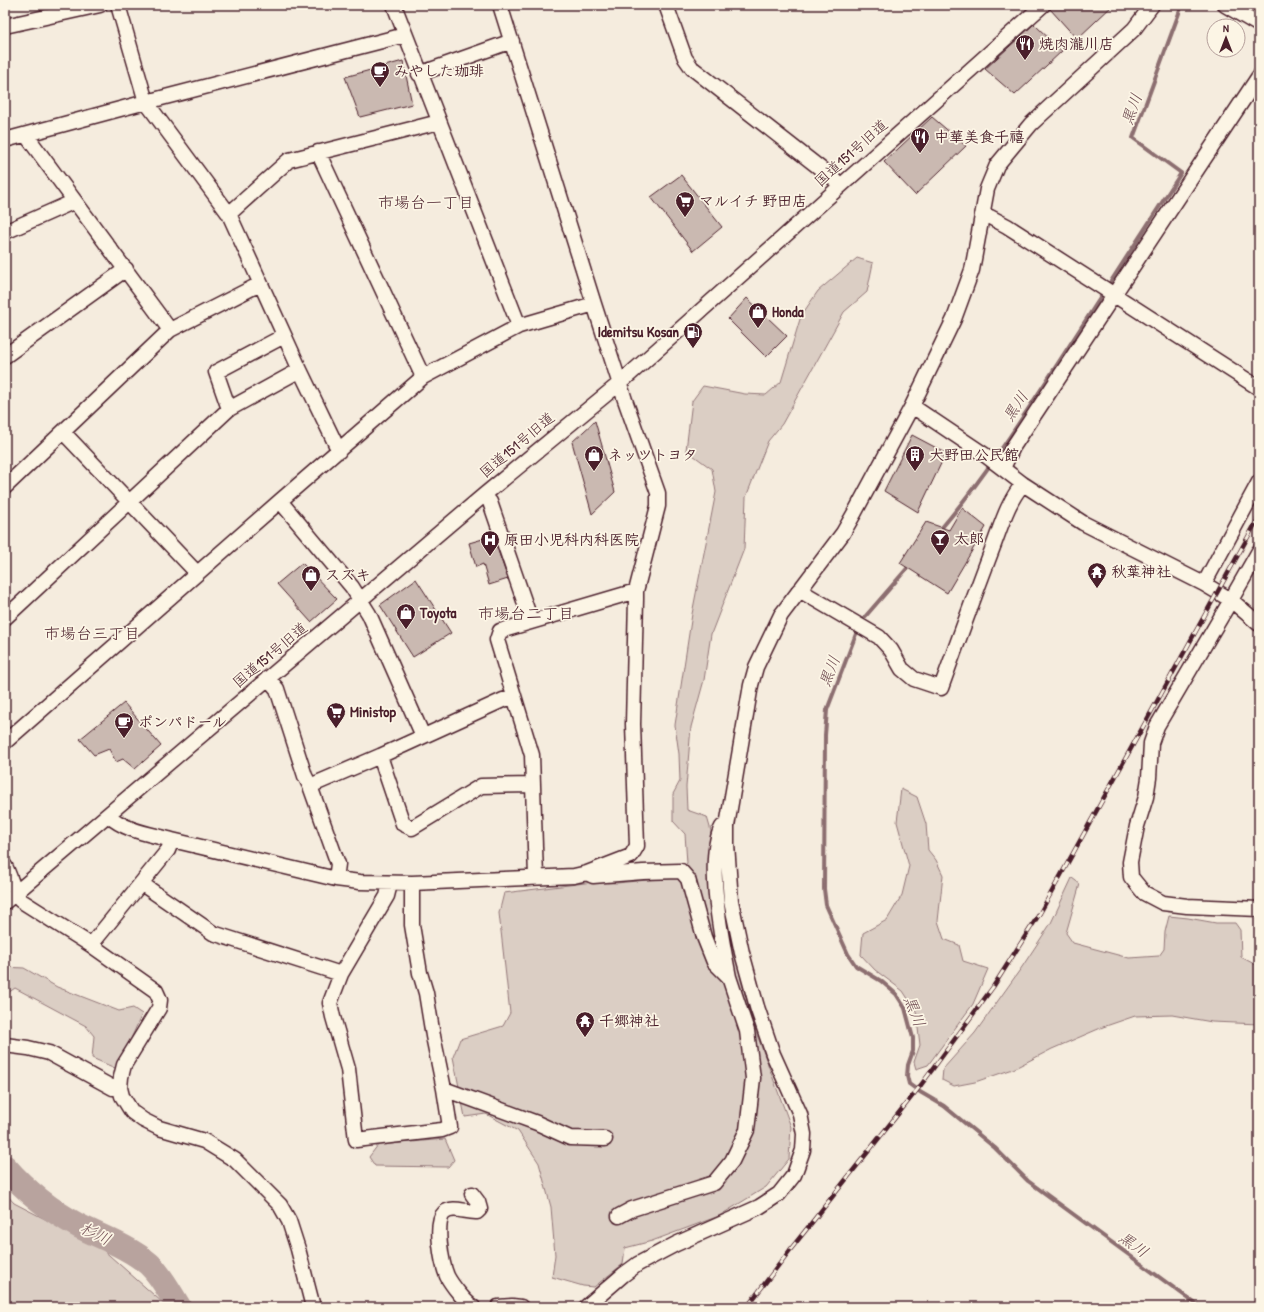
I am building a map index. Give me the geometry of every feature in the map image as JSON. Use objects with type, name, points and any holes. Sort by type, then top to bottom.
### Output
[{"type":"street","points":[[5,26],[100,5]]},
{"type":"street","points":[[118,5],[146,102],[229,214],[284,336],[339,451]]},
{"type":"street","points":[[394,5],[519,326]]},
{"type":"street","points":[[108,815],[124,827],[172,840],[336,879],[390,884],[574,876],[587,873],[631,856],[637,846],[633,724],[636,591],[658,506],[658,493],[594,304],[500,5]]},
{"type":"street","points":[[666,5],[685,58],[692,68],[834,179],[840,186]]},
{"type":"street","name":"国道151号旧道","points":[[10,897],[484,495],[620,383],[1042,5]]},
{"type":"street","points":[[586,1307],[638,1264],[676,1244],[759,1207],[779,1194],[794,1175],[803,1150],[804,1134],[800,1114],[773,1054],[758,1008],[742,953],[731,901],[727,844],[728,826],[751,685],[756,668],[781,615],[843,532],[856,512],[912,406],[954,318],[970,277],[978,244],[987,189],[997,165],[1031,124],[1134,29],[1152,5]]},
{"type":"street","points":[[1226,5],[1259,25]]},
{"type":"street","points":[[5,140],[405,35]]},
{"type":"street","points":[[420,74],[512,41]]},
{"type":"street","points":[[1002,467],[1013,447],[1259,76]]},
{"type":"street","points":[[229,214],[289,160],[439,122]]},
{"type":"street","points":[[26,134],[170,330]]},
{"type":"street","points":[[318,152],[423,377]]},
{"type":"street","points":[[5,232],[75,201]]},
{"type":"street","points":[[982,215],[990,217],[1007,226],[1259,388]]},
{"type":"street","points":[[5,356],[126,269]]},
{"type":"street","points":[[5,487],[170,330],[260,284]]},
{"type":"street","points":[[5,742],[423,377],[519,326],[594,304]]},
{"type":"street","points":[[229,409],[216,372],[284,336]]},
{"type":"street","points":[[5,618],[229,409],[300,370]]},
{"type":"street","points":[[912,406],[985,455],[1023,484],[1083,523],[1204,584],[1231,600],[1259,624]]},
{"type":"street","points":[[64,432],[197,573]]},
{"type":"street","points":[[1204,584],[1259,482]]},
{"type":"street","points":[[799,590],[878,637],[891,650],[902,669],[914,679],[941,688],[1010,503],[1017,490],[1023,484]]},
{"type":"street","points":[[484,495],[490,502],[531,622]]},
{"type":"street","points":[[280,501],[352,586],[361,600],[369,614],[422,736]]},
{"type":"street","points":[[1259,551],[1157,726],[1151,743],[1147,790],[1137,826],[1130,862],[1131,877],[1144,892],[1163,903],[1186,906],[1259,909]]},
{"type":"street","points":[[536,878],[532,754],[497,640],[500,631],[636,591]]},
{"type":"street","points":[[268,678],[277,689],[305,776],[338,864],[336,879]]},
{"type":"street","points":[[310,786],[503,700],[514,697]]},
{"type":"street","points":[[380,756],[403,824],[412,828],[481,786],[533,785]]},
{"type":"street","points":[[619,1216],[632,1209],[714,1183],[732,1161],[747,1130],[753,1078],[747,1031],[729,978],[714,881],[719,832],[722,827],[728,826]]},
{"type":"street","points":[[91,945],[142,884],[168,850],[172,840]]},
{"type":"street","points":[[5,866],[11,878],[10,897],[20,900],[91,945],[156,991],[160,1000],[159,1008],[124,1066],[120,1088],[122,1096],[132,1112],[143,1120],[159,1128],[200,1140],[221,1150],[235,1160],[280,1205],[289,1221],[298,1249],[312,1307]]},
{"type":"street","points":[[587,873],[594,876],[643,872],[682,871],[688,879],[704,937],[714,962],[729,978]]},
{"type":"street","points":[[390,884],[387,896],[341,974],[330,1003],[348,1069],[356,1140],[442,1130],[450,1127],[412,925],[412,883]]},
{"type":"street","points":[[142,884],[213,933],[341,974]]},
{"type":"street","points":[[5,1045],[49,1053],[102,1083],[113,1088],[120,1088]]},
{"type":"street","points":[[444,1089],[537,1123],[570,1138],[605,1139]]},
{"type":"street","points":[[472,1194],[478,1202],[480,1209],[477,1212],[470,1213],[451,1209],[443,1213],[440,1219],[439,1229],[443,1265],[448,1278],[465,1300],[473,1307]]},
{"type":"street","points":[[498,1307],[521,1307]]},
{"type":"shaded area","points":[[857,258],[873,263],[867,292],[844,312],[782,424],[768,441],[746,497],[744,549],[711,634],[704,680],[691,727],[686,787],[687,810],[707,817],[711,831],[710,857],[723,866],[724,889],[741,980],[756,1032],[791,1127],[789,1159],[766,1187],[719,1216],[652,1241],[625,1248],[623,1264],[594,1287],[583,1286],[552,1277],[555,1255],[551,1207],[539,1163],[518,1131],[486,1114],[465,1117],[453,1057],[460,1039],[503,1026],[510,1013],[499,913],[504,893],[593,882],[617,883],[677,877],[687,863],[685,834],[673,821],[673,794],[680,781],[679,754],[675,725],[692,614],[716,492],[712,469],[686,450],[692,401],[703,386],[745,394],[766,395],[781,382],[801,316],[818,291]]},
{"type":"shaded area","points":[[901,789],[917,797],[926,824],[928,850],[936,860],[943,875],[938,921],[944,939],[959,945],[963,961],[988,969],[973,1004],[928,1065],[916,1069],[914,1062],[920,1045],[916,1011],[903,991],[875,970],[861,955],[863,933],[887,920],[902,895],[909,866],[897,822]]},
{"type":"shaded area","points":[[1072,878],[1080,884],[1066,933],[1073,943],[1129,958],[1159,956],[1164,949],[1165,932],[1169,916],[1216,923],[1235,923],[1240,930],[1241,957],[1258,966],[1259,1024],[1212,1022],[1172,1015],[1135,1016],[1103,1027],[1052,1049],[1013,1069],[975,1082],[954,1086],[942,1080],[943,1069],[975,1033],[1051,923]]},
{"type":"shaded area","points":[[5,967],[24,968],[57,987],[119,1011],[133,1008],[142,1014],[125,1052],[115,1068],[92,1058],[94,1036],[86,1026],[15,988],[5,995]]},
{"type":"shaded area","points":[[445,1139],[454,1160],[448,1167],[375,1166],[369,1157],[378,1145]]},
{"type":"shaded area","points":[[5,1193],[14,1203],[101,1248],[163,1303],[165,1307],[5,1307]]},
{"type":"building","points":[[1051,5],[1113,5],[1077,39],[1050,9]]},
{"type":"building","points":[[1034,24],[1062,51],[1015,95],[985,69]]},
{"type":"building","points":[[403,61],[412,104],[360,117],[345,77]]},
{"type":"building","points":[[932,117],[966,146],[915,195],[884,162]]},
{"type":"building","points":[[681,175],[722,227],[693,251],[651,197]]},
{"type":"building","points":[[747,298],[787,336],[766,357],[728,319]]},
{"type":"building","points":[[595,421],[615,492],[592,514],[572,442]]},
{"type":"building","name":"大野田公民館","points":[[912,435],[946,453],[918,512],[884,491]]},
{"type":"building","points":[[962,508],[986,527],[947,593],[900,563],[926,522],[949,530]]},
{"type":"building","points":[[493,536],[508,579],[489,585],[483,564],[476,567],[469,543]]},
{"type":"building","points":[[302,563],[337,599],[311,622],[277,584]]},
{"type":"building","points":[[416,579],[451,633],[413,657],[380,605]]},
{"type":"building","points":[[124,703],[161,746],[135,769],[123,759],[116,762],[109,749],[94,755],[80,739]]},
{"type":"waterway","name":"黒川","points":[[939,531],[984,474],[1084,324],[1181,173],[1133,138],[1182,5]]},
{"type":"waterway","name":"黒川","points":[[910,565],[864,618],[856,634],[827,710],[825,735],[824,889],[826,905],[848,954],[856,966],[881,981],[896,994],[905,1008],[913,1038],[913,1051],[908,1065],[907,1076],[909,1084],[944,1106],[995,1148],[1028,1181],[1200,1307]]},
{"type":"waterway","name":"杉川","points":[[5,1167],[30,1192],[58,1214],[124,1248],[149,1264],[162,1279],[179,1307]]},
{"type":"railway","points":[[747,1307],[790,1250],[921,1085],[993,987],[1040,913],[1259,517]]},
{"type":"place","name":"焼肉瀧川店","points":[[1025,61]]},
{"type":"place","name":"みやした珈琲","points":[[380,88]]},
{"type":"place","name":"中華美食千禧","points":[[920,154]]},
{"type":"place","name":"マルイチ 野田店","points":[[685,218]]},
{"type":"place","name":"Honda","points":[[758,329]]},
{"type":"place","name":"Idemitsu Kosan","points":[[693,349]]},
{"type":"place","name":"ネッツトヨタ","points":[[594,472]]},
{"type":"place","name":"大野田公民館","points":[[915,472]]},
{"type":"place","name":"太郎","points":[[940,556]]},
{"type":"place","name":"原田小児科内科医院","points":[[490,557]]},
{"type":"place","name":"秋葉神社","points":[[1097,589]]},
{"type":"place","name":"スズキ","points":[[311,592]]},
{"type":"place","name":"Toyota","points":[[406,630]]},
{"type":"place","name":"Ministop","points":[[336,729]]},
{"type":"place","name":"ポンパドール","points":[[124,739]]},
{"type":"place","name":"千郷神社","points":[[585,1038]]},
{"type":"district","name":"市場台一丁目","points":[[426,202]]},
{"type":"district","name":"市場台二丁目","points":[[526,613]]},
{"type":"district","name":"市場台三丁目","points":[[92,633]]}]
